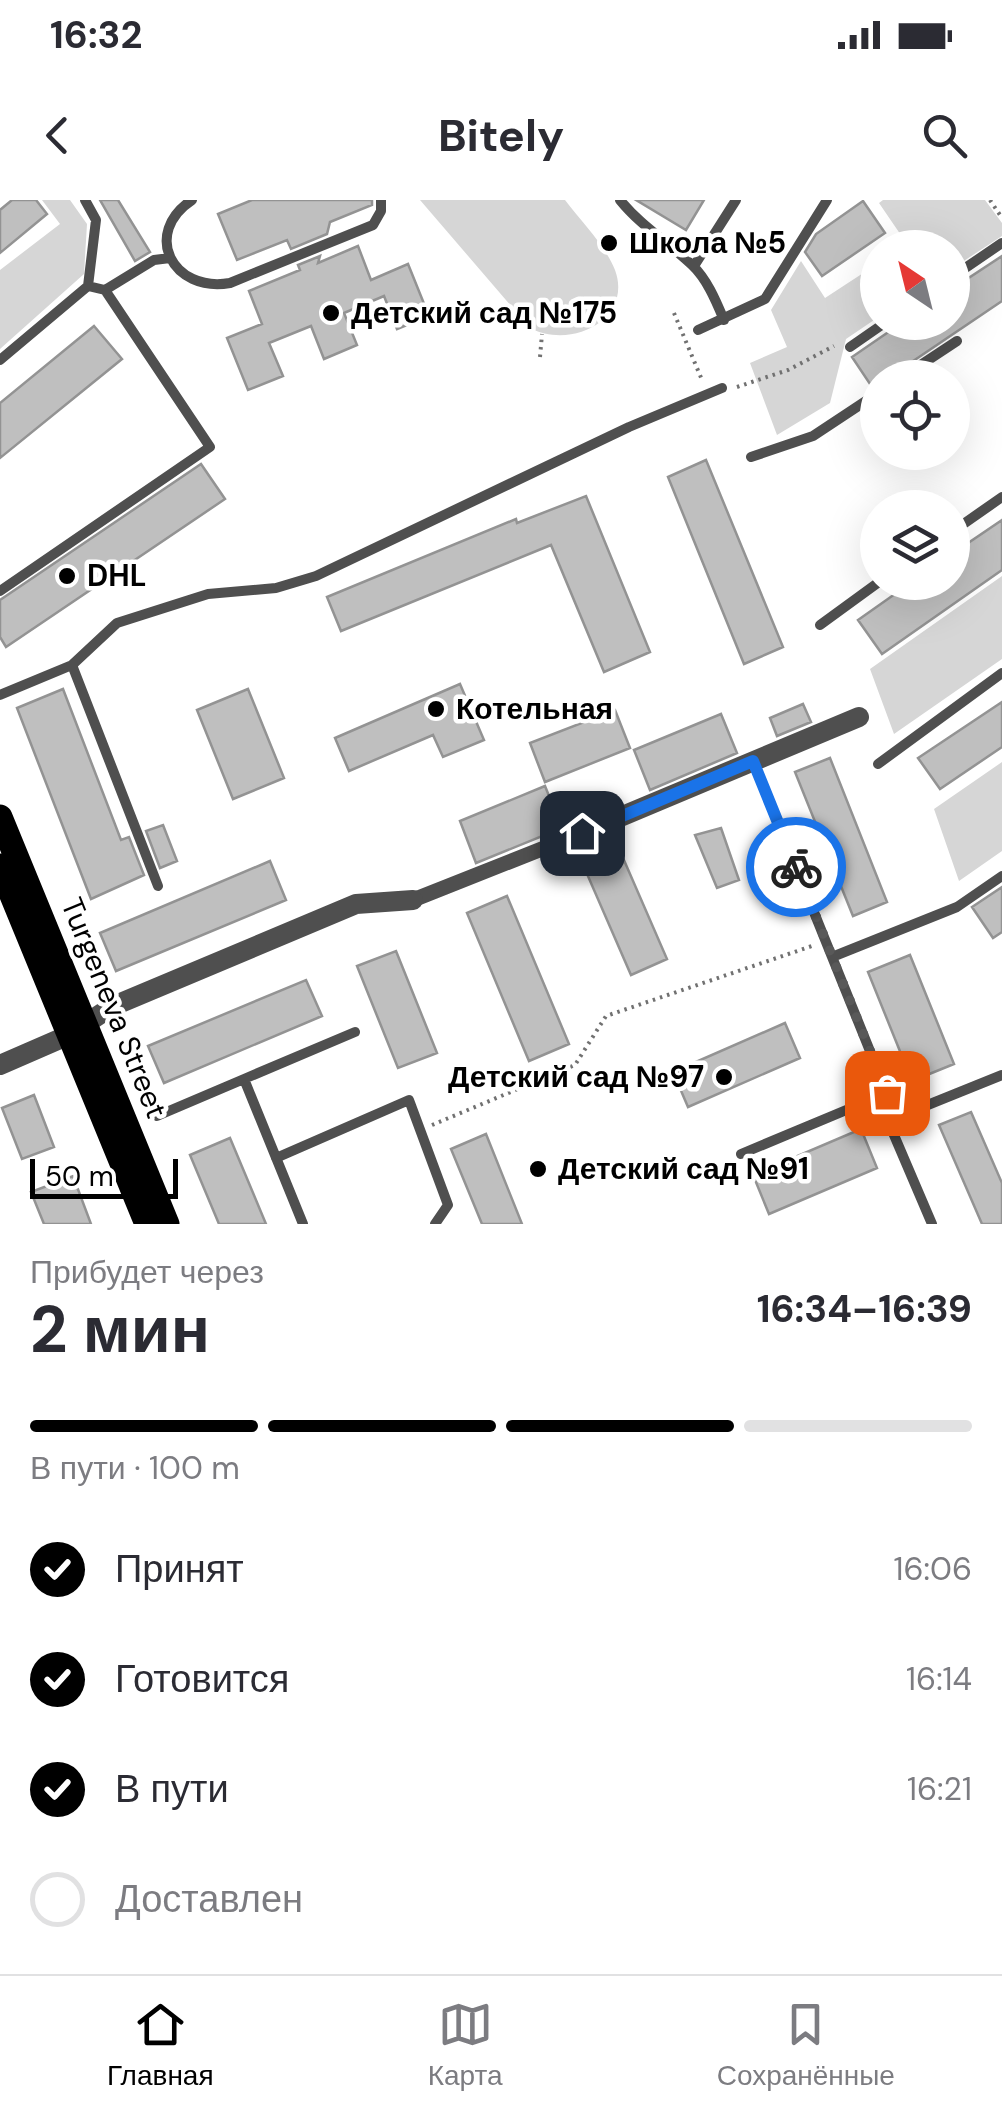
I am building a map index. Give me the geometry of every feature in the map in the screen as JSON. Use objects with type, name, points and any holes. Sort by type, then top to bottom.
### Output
[{"type":"main road","name":"Turgeneva Street","points":[[0,817],[147,1224]]},
{"type":"main road","name":"Turgeneva Street","points":[[0,866],[167,1224]]},
{"type":"street","points":[[0,1064],[78,1030],[112,1007],[356,904],[413,900],[859,717]]},
{"type":"lane","points":[[0,360],[88,286],[96,220],[84,200]]},
{"type":"lane","points":[[192,200],[180,208],[171,223],[167,240],[170,258],[180,273],[195,283],[212,286],[230,284],[373,225],[381,211],[380,200]]},
{"type":"lane","points":[[620,200],[639,223],[694,266],[724,320]]},
{"type":"lane","points":[[694,266],[736,200]]},
{"type":"lane","points":[[698,330],[765,299],[828,200]]},
{"type":"lane","points":[[970,265],[1002,244]]},
{"type":"lane","points":[[105,290],[154,260],[170,258]]},
{"type":"lane","points":[[0,591],[210,448],[105,290],[88,286]]},
{"type":"lane","points":[[850,347],[860,340]]},
{"type":"lane","points":[[928,360],[957,340]]},
{"type":"lane","points":[[0,696],[72,665],[117,624],[208,594],[276,588],[316,576],[628,428],[728,388]]},
{"type":"lane","points":[[751,458],[813,436],[860,406]]},
{"type":"lane","points":[[970,519],[1002,497]]},
{"type":"lane","points":[[820,625],[860,596]]},
{"type":"lane","points":[[72,665],[158,886]]},
{"type":"lane","points":[[878,764],[1002,673]]},
{"type":"lane","points":[[753,761],[897,1118]]},
{"type":"lane","points":[[832,957],[957,906],[1002,876]]},
{"type":"lane","points":[[157,1116],[355,1032]]},
{"type":"lane","points":[[932,1224],[888,1121],[1002,1075]]},
{"type":"lane","points":[[244,1079],[303,1224]]},
{"type":"lane","points":[[741,1154],[887,1093]]},
{"type":"lane","points":[[276,1158],[409,1100],[448,1205],[435,1224]]},
{"type":"path","points":[[990,200],[1002,218]]},
{"type":"path","points":[[540,357],[542,334]]},
{"type":"path","points":[[728,388],[788,370],[844,341],[850,347]]},
{"type":"path","points":[[420,1130],[575,1064],[606,1016],[826,942]]},
{"type":"shaded area","points":[[42,200],[70,200],[87,224],[84,274],[0,349],[0,270],[60,224]]},
{"type":"shaded area","points":[[420,200],[565,200],[611,261],[618,287],[615,303],[595,326],[580,332],[546,334],[530,328]]},
{"type":"shaded area","points":[[985,200],[1002,223],[1002,236],[970,257],[970,230],[897,230],[879,203]]},
{"type":"shaded area","points":[[801,261],[825,298],[860,275],[860,330],[846,339],[830,403],[777,435],[750,363],[787,347],[771,310]]},
{"type":"shaded area","points":[[1002,576],[1002,659],[894,734],[870,669]]},
{"type":"shaded area","points":[[1002,762],[1002,851],[959,881],[934,809]]},
{"type":"building","points":[[12,200],[36,200],[47,214],[0,253],[0,210]]},
{"type":"building","points":[[100,200],[118,200],[150,252],[135,261]]},
{"type":"building","points":[[252,200],[372,200],[372,205],[330,222],[327,234],[291,249],[287,240],[237,260],[218,214]]},
{"type":"building","points":[[636,200],[704,200],[686,230]]},
{"type":"building","points":[[863,201],[883,230],[860,230],[860,250],[822,276],[805,252],[816,234]]},
{"type":"building","points":[[358,246],[371,280],[408,264],[429,316],[397,329],[384,296],[344,313],[357,345],[324,359],[311,326],[269,343],[283,376],[248,390],[227,338],[262,324],[249,291],[300,270],[298,265],[320,256],[318,263]]},
{"type":"building","points":[[1002,256],[1002,301],[970,323],[970,277]]},
{"type":"building","points":[[94,326],[122,359],[0,458],[0,403]]},
{"type":"building","points":[[877,340],[944,340],[915,360],[860,360],[860,369],[852,357]]},
{"type":"building","points":[[706,460],[783,647],[744,664],[668,477]]},
{"type":"building","points":[[201,464],[225,499],[6,647],[0,637],[0,600]]},
{"type":"building","points":[[586,496],[650,652],[604,672],[551,545],[341,631],[327,597],[516,519],[517,523]]},
{"type":"building","points":[[1002,520],[1002,570],[970,592],[970,542]]},
{"type":"building","points":[[886,600],[959,600],[882,654],[858,620]]},
{"type":"building","name":"Котельная","points":[[460,684],[484,740],[443,757],[433,735],[349,771],[335,738]]},
{"type":"building","points":[[63,689],[121,840],[129,837],[144,875],[91,899],[17,708]]},
{"type":"building","points":[[248,689],[284,778],[233,799],[197,710]]},
{"type":"building","points":[[1002,702],[1002,747],[940,789],[918,758]]},
{"type":"building","points":[[803,704],[811,722],[777,736],[770,718]]},
{"type":"building","points":[[615,710],[630,748],[545,782],[530,743]]},
{"type":"building","points":[[721,714],[737,753],[650,790],[634,750]]},
{"type":"building","points":[[830,758],[887,902],[853,916],[795,772]]},
{"type":"building","points":[[545,786],[562,828],[476,863],[460,821]]},
{"type":"building","points":[[163,825],[177,861],[160,868],[146,831]]},
{"type":"building","points":[[721,828],[739,880],[717,888],[695,835]]},
{"type":"building","points":[[620,851],[667,959],[631,975],[584,867]]},
{"type":"building","points":[[270,861],[286,900],[116,971],[100,933]]},
{"type":"building","points":[[1002,887],[1002,932],[993,938],[972,907]]},
{"type":"building","points":[[507,896],[569,1044],[529,1061],[467,913]]},
{"type":"building","points":[[396,951],[437,1053],[398,1068],[357,966]]},
{"type":"building","points":[[910,955],[954,1064],[912,1081],[868,972]]},
{"type":"building","points":[[306,980],[322,1016],[164,1083],[148,1046]]},
{"type":"building","points":[[785,1023],[800,1058],[688,1107],[673,1072]]},
{"type":"building","points":[[34,1095],[54,1147],[22,1159],[2,1108]]},
{"type":"building","points":[[971,1112],[1002,1183],[1002,1224],[982,1224],[939,1125]]},
{"type":"building","points":[[861,1129],[877,1168],[769,1214],[753,1175]]},
{"type":"building","points":[[486,1134],[522,1224],[482,1224],[451,1149]]},
{"type":"building","points":[[230,1138],[266,1224],[219,1224],[190,1155]]},
{"type":"building","points":[[73,1176],[91,1224],[44,1224],[31,1192]]},
{"type":"way so far","points":[[796,867],[887,1093]]},
{"type":"place","name":"Школа №5","points":[[609,243]]},
{"type":"place","name":"Детский сад №175","points":[[331,313]]},
{"type":"place","name":"DHL","points":[[67,576]]},
{"type":"place","name":"Котельная","points":[[436,709]]},
{"type":"place","name":"Детский сад №97","points":[[724,1077]]},
{"type":"place","name":"Детский сад №91","points":[[538,1169]]},
{"type":"route","points":[[582,833],[753,761],[796,867]]}]
